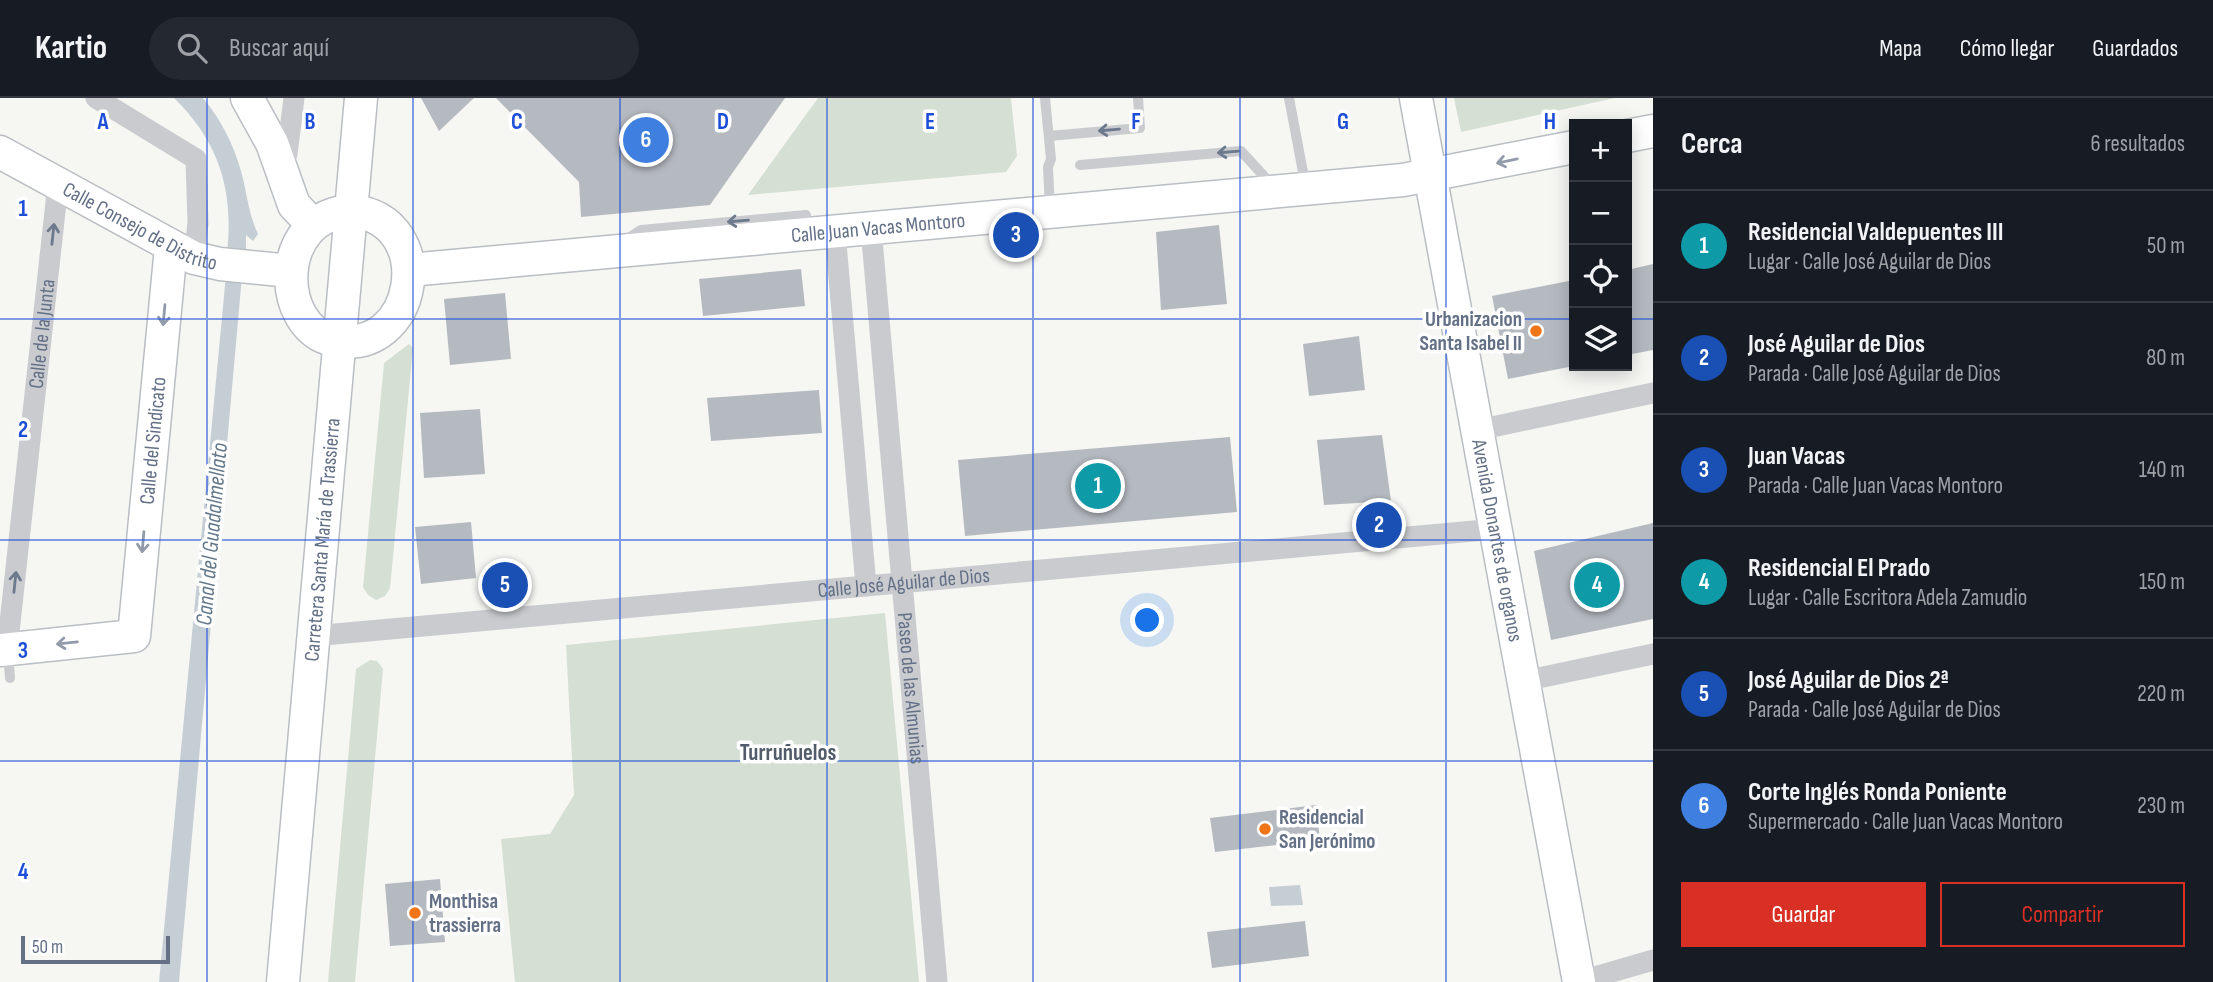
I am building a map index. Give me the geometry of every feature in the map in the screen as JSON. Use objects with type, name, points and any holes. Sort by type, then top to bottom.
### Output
[{"type":"street","points":[[96,98],[196,159],[198,223],[195,257]]},
{"type":"street","points":[[247,98],[277,158],[294,205],[312,224]]},
{"type":"street","points":[[277,158],[287,154],[294,98]]},
{"type":"street","name":"Carretera Santa María de Trassierra","points":[[283,982],[361,98]]},
{"type":"street","name":"Avenida Donantes de organos","points":[[1416,98],[1579,982]]},
{"type":"street","points":[[1632,135],[1653,131]]},
{"type":"street","name":"Calle Juan Vacas Montoro","points":[[409,270],[1430,177],[1569,148]]},
{"type":"street","name":"Calle Consejo de Distrito","points":[[0,152],[195,257],[291,271]]},
{"type":"street","name":"Calle de la Junta","points":[[6,660],[58,184]]},
{"type":"street","points":[[352,211],[376,218],[391,230],[405,251],[409,270],[405,298],[390,323],[365,338],[340,340],[318,333],[305,320],[293,294],[291,271],[296,248],[312,224],[335,212],[352,211]]},
{"type":"street","name":"Paseo de las Almunias","points":[[871,228],[937,982]]},
{"type":"street","points":[[835,232],[866,586]]},
{"type":"street","name":"Calle del Sindicato","points":[[6,660],[134,636],[195,257]]},
{"type":"street","points":[[1478,430],[1653,393]]},
{"type":"street","name":"Calle José Aguilar de Dios","points":[[313,636],[1496,529]]},
{"type":"street","points":[[1524,681],[1653,654]]},
{"type":"street","points":[[1579,982],[1653,960]]},
{"type":"lane","points":[[1045,98],[1049,136],[1050,212]]},
{"type":"lane","points":[[1049,136],[1140,128],[1138,98]]},
{"type":"lane","points":[[1289,98],[1303,172],[1320,188]]},
{"type":"lane","points":[[1080,166],[1241,151],[1278,192]]},
{"type":"lane","points":[[608,250],[641,230],[806,215]]},
{"type":"shaded area","points":[[818,98],[1011,98],[1017,156],[1006,172],[748,195]]},
{"type":"shaded area","points":[[1454,98],[1615,98],[1461,132]]},
{"type":"shaded area","points":[[409,344],[413,348],[390,588],[385,596],[376,600],[368,595],[363,587],[384,363]]},
{"type":"shaded area","points":[[885,613],[919,982],[515,982],[501,839],[550,834],[574,795],[566,645]]},
{"type":"shaded area","points":[[370,660],[377,661],[383,669],[355,982],[328,982],[356,669]]},
{"type":"water","points":[[174,98],[203,98],[221,123],[230,142],[238,161],[258,234],[253,241],[246,235],[246,256],[227,253],[228,208],[220,168],[202,132]]},
{"type":"water","name":"Canal del Guadalmellato","points":[[226,275],[242,276],[179,982],[159,982]]},
{"type":"water","points":[[1300,885],[1303,905],[1271,906],[1269,887]]},
{"type":"building","points":[[421,98],[474,98],[439,131]]},
{"type":"building","points":[[496,98],[785,98],[710,205],[581,217],[579,182]]},
{"type":"building","points":[[1219,225],[1227,304],[1161,310],[1156,232]]},
{"type":"building","points":[[1653,264],[1653,350],[1632,354],[1632,308],[1632,269]]},
{"type":"building","points":[[801,269],[805,306],[703,316],[699,279]]},
{"type":"building","name":"Urbanizacion Santa Isabel II","points":[[1569,281],[1569,367],[1508,379],[1492,296]]},
{"type":"building","points":[[505,293],[511,359],[450,365],[444,299]]},
{"type":"building","points":[[1359,336],[1365,390],[1309,396],[1303,344]]},
{"type":"building","points":[[819,390],[822,433],[711,441],[707,398]]},
{"type":"building","points":[[480,409],[485,474],[424,478],[420,413]]},
{"type":"building","points":[[1382,435],[1391,501],[1324,505],[1317,440]]},
{"type":"building","points":[[1230,437],[1237,512],[965,536],[958,460]]},
{"type":"building","points":[[471,522],[476,578],[421,584],[415,527]]},
{"type":"building","points":[[1653,523],[1653,619],[1551,640],[1534,551]]},
{"type":"building","name":"Residencial San Jerónimo","points":[[1316,805],[1320,840],[1215,852],[1210,818]]},
{"type":"building","name":"Monthisa trassierra","points":[[440,879],[445,942],[390,946],[385,884]]},
{"type":"building","points":[[1305,921],[1309,956],[1212,968],[1207,932]]},
{"type":"place","name":"Corte Inglés Ronda Poniente","points":[[646,140]]},
{"type":"place","name":"Juan Vacas","points":[[1016,235]]},
{"type":"place","name":"Urbanizacion Santa Isabel II","points":[[1536,331]]},
{"type":"place","name":"Residencial Valdepuentes III","points":[[1098,486]]},
{"type":"place","name":"José Aguilar de Dios","points":[[1379,525]]},
{"type":"place","name":"José Aguilar de Dios 2ª","points":[[505,585]]},
{"type":"place","name":"Residencial El Prado","points":[[1597,585]]},
{"type":"place","name":"Residencial San Jerónimo","points":[[1265,829]]},
{"type":"place","name":"Monthisa trassierra","points":[[415,913]]},
{"type":"district","name":"Turruñuelos","points":[[788,752]]}]
